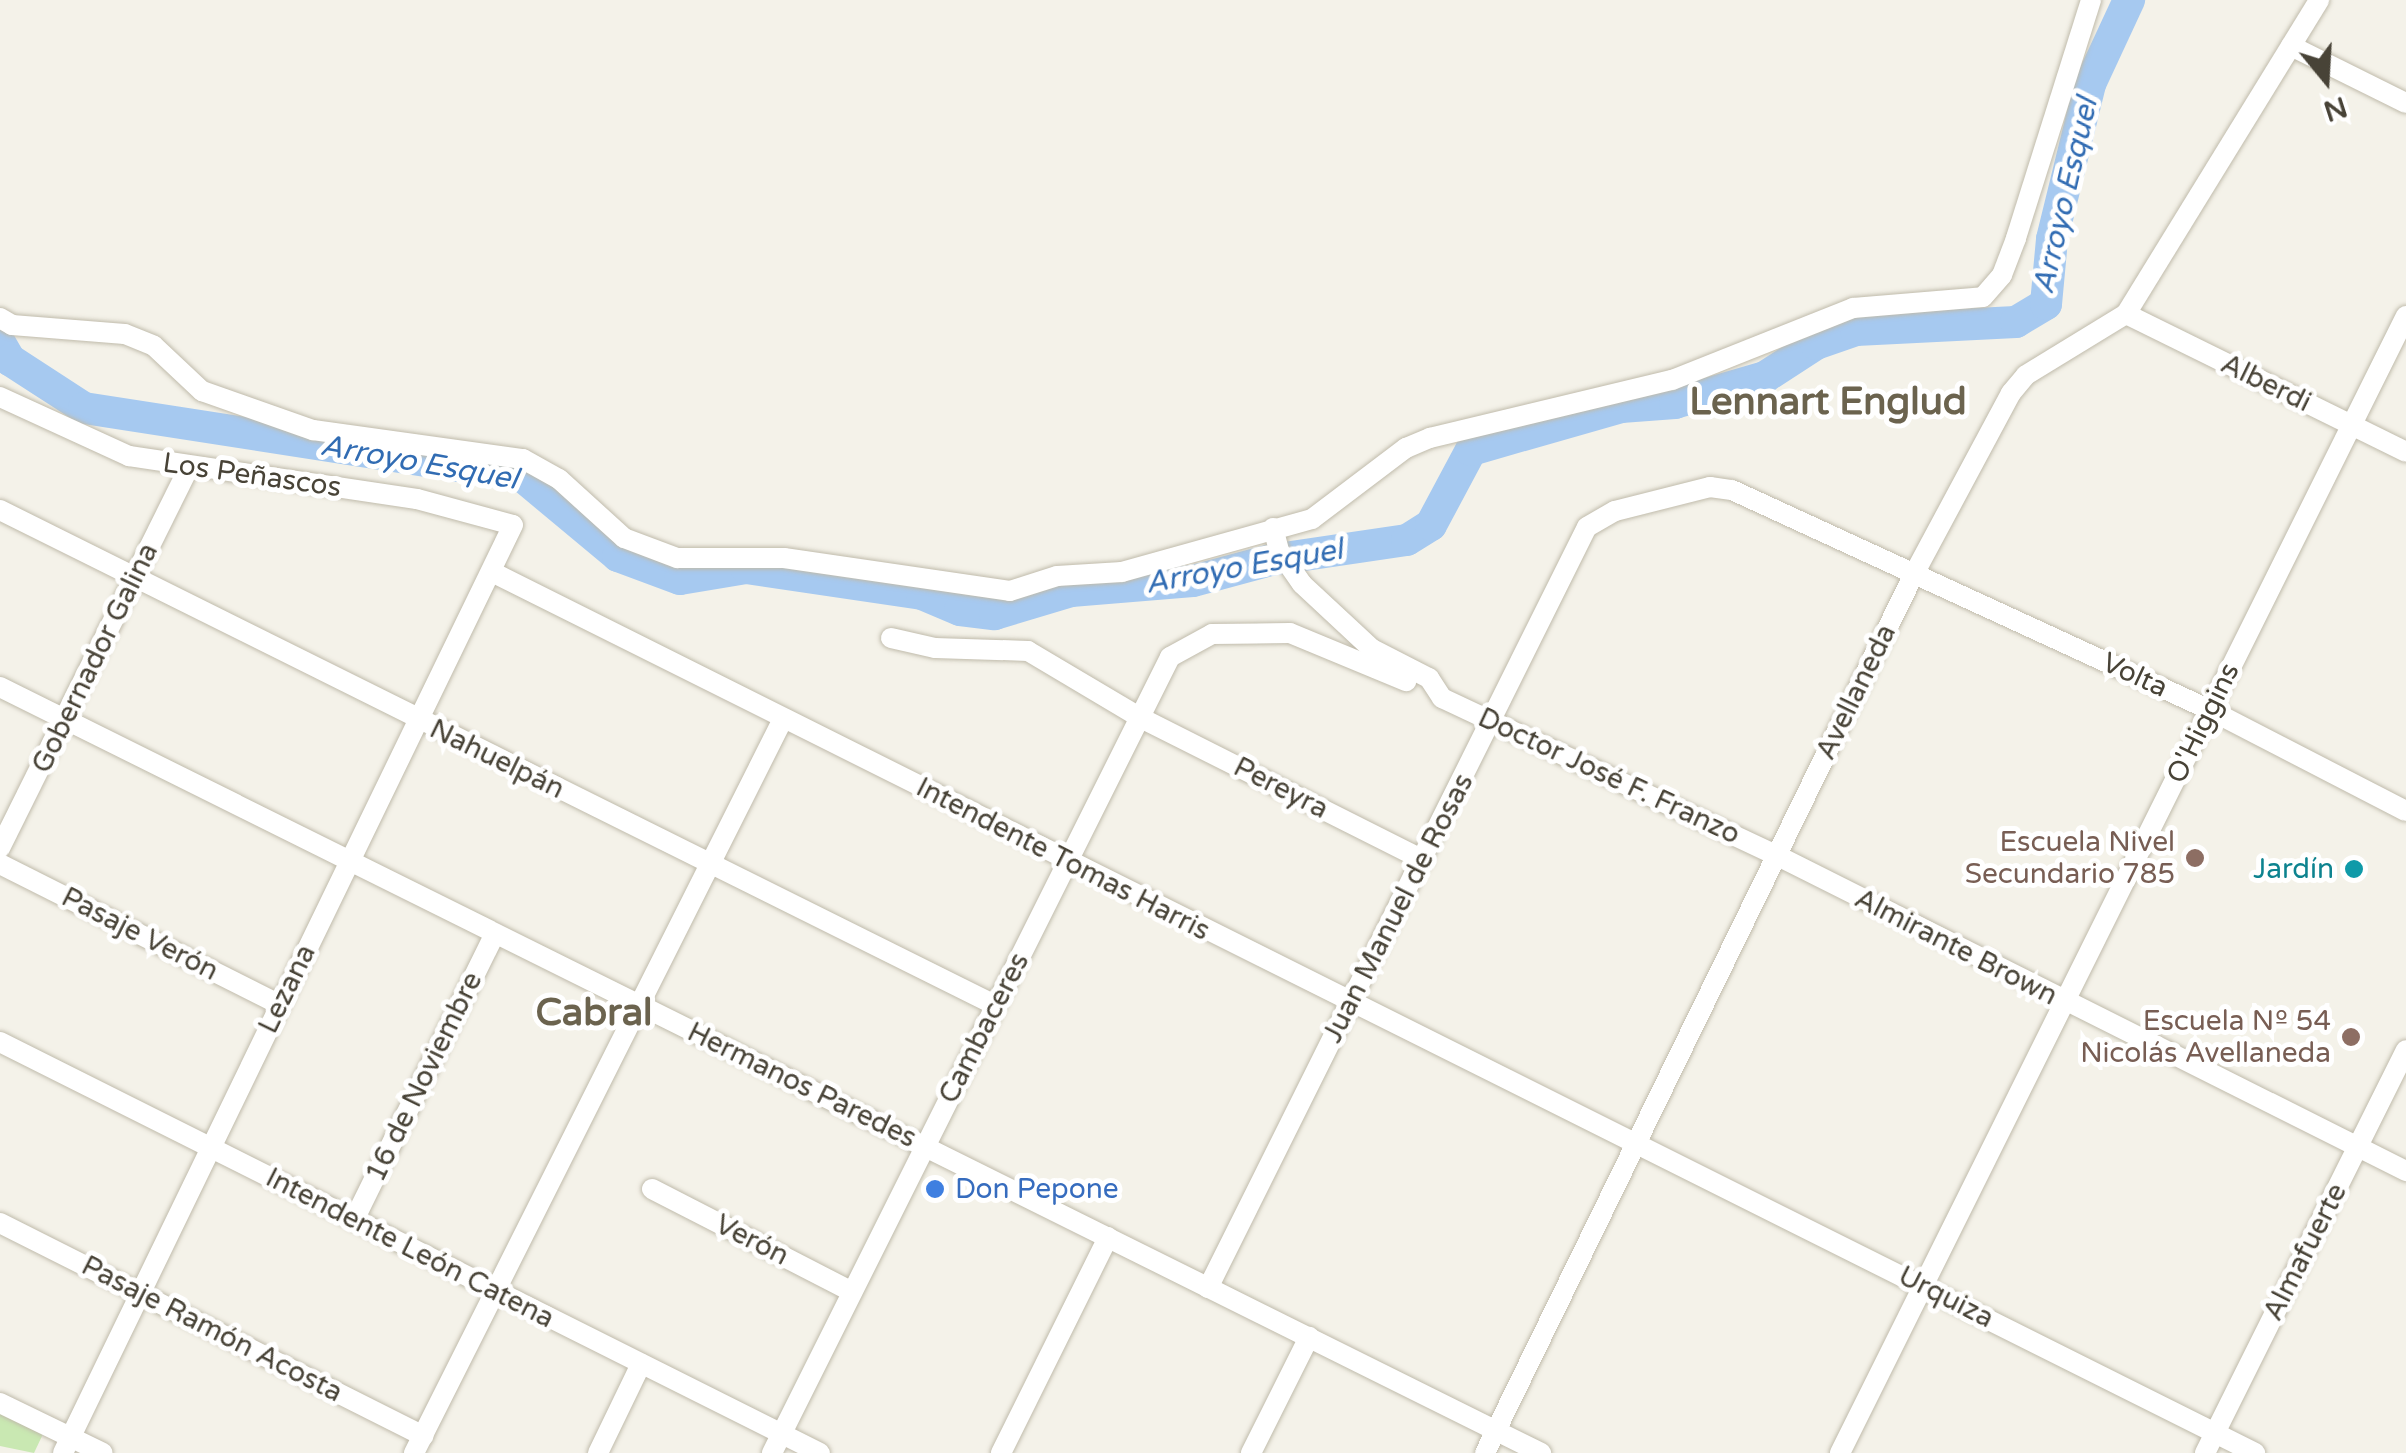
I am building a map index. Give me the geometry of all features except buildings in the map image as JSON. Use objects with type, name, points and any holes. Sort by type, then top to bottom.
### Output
[{"type":"street","points":[[0,318],[12,325],[125,334],[154,346],[202,390],[236,408],[345,437],[488,449],[524,459],[558,479],[624,538],[677,558],[784,558],[1010,591],[1057,576],[1122,572],[1324,513],[1406,448],[1430,438],[1672,380],[1853,308],[1982,297],[2002,275],[2016,238],[2092,0]]},
{"type":"street","name":"Avellaneda","points":[[1485,1453],[1914,574],[2010,393],[2026,375],[2126,314],[2319,0]]},
{"type":"street","points":[[2291,46],[2406,102]]},
{"type":"street","name":"Alberdi","points":[[2126,314],[2406,452]]},
{"type":"street","name":"O'Higgins","points":[[1840,1453],[2406,316]]},
{"type":"street","name":"Los Peñascos","points":[[0,396],[90,443],[189,468],[416,499],[513,525]]},
{"type":"street","name":"Gobernador Galina","points":[[0,848],[189,468]]},
{"type":"street","name":"Volta","points":[[1588,527],[1615,511],[1710,487],[1732,490],[2210,710],[2406,811]]},
{"type":"street","name":"Nahuelpán","points":[[0,510],[996,1005]]},
{"type":"street","name":"Lezana","points":[[67,1445],[513,525]]},
{"type":"street","name":"Juan Manuel de Rosas","points":[[1208,1288],[1588,527]]},
{"type":"street","name":"Doctor José F. Franzo","points":[[1273,528],[1279,551],[1296,577],[1372,649],[1428,678],[1442,698]]},
{"type":"street","name":"Intendente Tomas Harris","points":[[492,572],[1066,862],[1635,1142]]},
{"type":"street","name":"Doctor José F. Franzo","points":[[1247,629],[1290,633],[1336,648],[1776,855]]},
{"type":"street","name":"Cambaceres","points":[[777,1443],[1170,657],[1190,642],[1247,629]]},
{"type":"street","points":[[891,638],[935,648],[1028,652],[1139,717]]},
{"type":"street","name":"Hermanos Paredes","points":[[0,687],[1542,1453]]},
{"type":"street","name":"Pereyra","points":[[1139,717],[1423,860]]},
{"type":"street","points":[[418,1444],[783,719]]},
{"type":"street","name":"Almirante Brown","points":[[1776,855],[2064,1003],[2406,1170]]},
{"type":"street","name":"Pasaje Verón","points":[[0,864],[280,1004]]},
{"type":"street","name":"16 de Noviembre","points":[[354,1220],[495,934]]},
{"type":"street","name":"Intendente León Catena","points":[[0,1042],[641,1364],[777,1443],[820,1453]]},
{"type":"street","name":"Almafuerte","points":[[2204,1453],[2406,1050]]},
{"type":"street","name":"Urquiza","points":[[1635,1142],[2256,1453]]},
{"type":"street","name":"Verón","points":[[652,1190],[852,1292]]},
{"type":"street","name":"Pasaje Ramón Acosta","points":[[0,1223],[141,1292],[418,1444]]},
{"type":"street","points":[[1002,1453],[1108,1237]]},
{"type":"street","points":[[1251,1453],[1309,1338]]},
{"type":"street","points":[[598,1453],[641,1364]]},
{"type":"street","points":[[0,1402],[67,1445],[103,1453]]},
{"type":"green space","points":[[0,1413],[43,1434],[34,1453],[0,1446]]},
{"type":"waterway","name":"Arroyo Esquel","points":[[0,343],[10,360],[84,408],[522,476],[618,556],[680,579],[746,568],[922,594],[960,610],[995,614],[1071,591],[1193,581],[1271,560],[1407,540],[1431,525],[1471,450],[1621,407],[1675,403],[1765,377],[1816,344],[1856,330],[2016,322],[2046,304],[2052,239],[2090,84],[2129,0]]},
{"type":"place","name":"Escuela Nivel Secundario 785","points":[[2195,858]]},
{"type":"place","name":"Jardín","points":[[2354,869]]},
{"type":"place","name":"Escuela Nº 54 Nicolás Avellaneda","points":[[2351,1037]]},
{"type":"place","name":"Don Pepone","points":[[935,1189]]},
{"type":"district","name":"Lennart Englud","points":[[1828,403]]},
{"type":"district","name":"Cabral","points":[[594,1014]]}]
